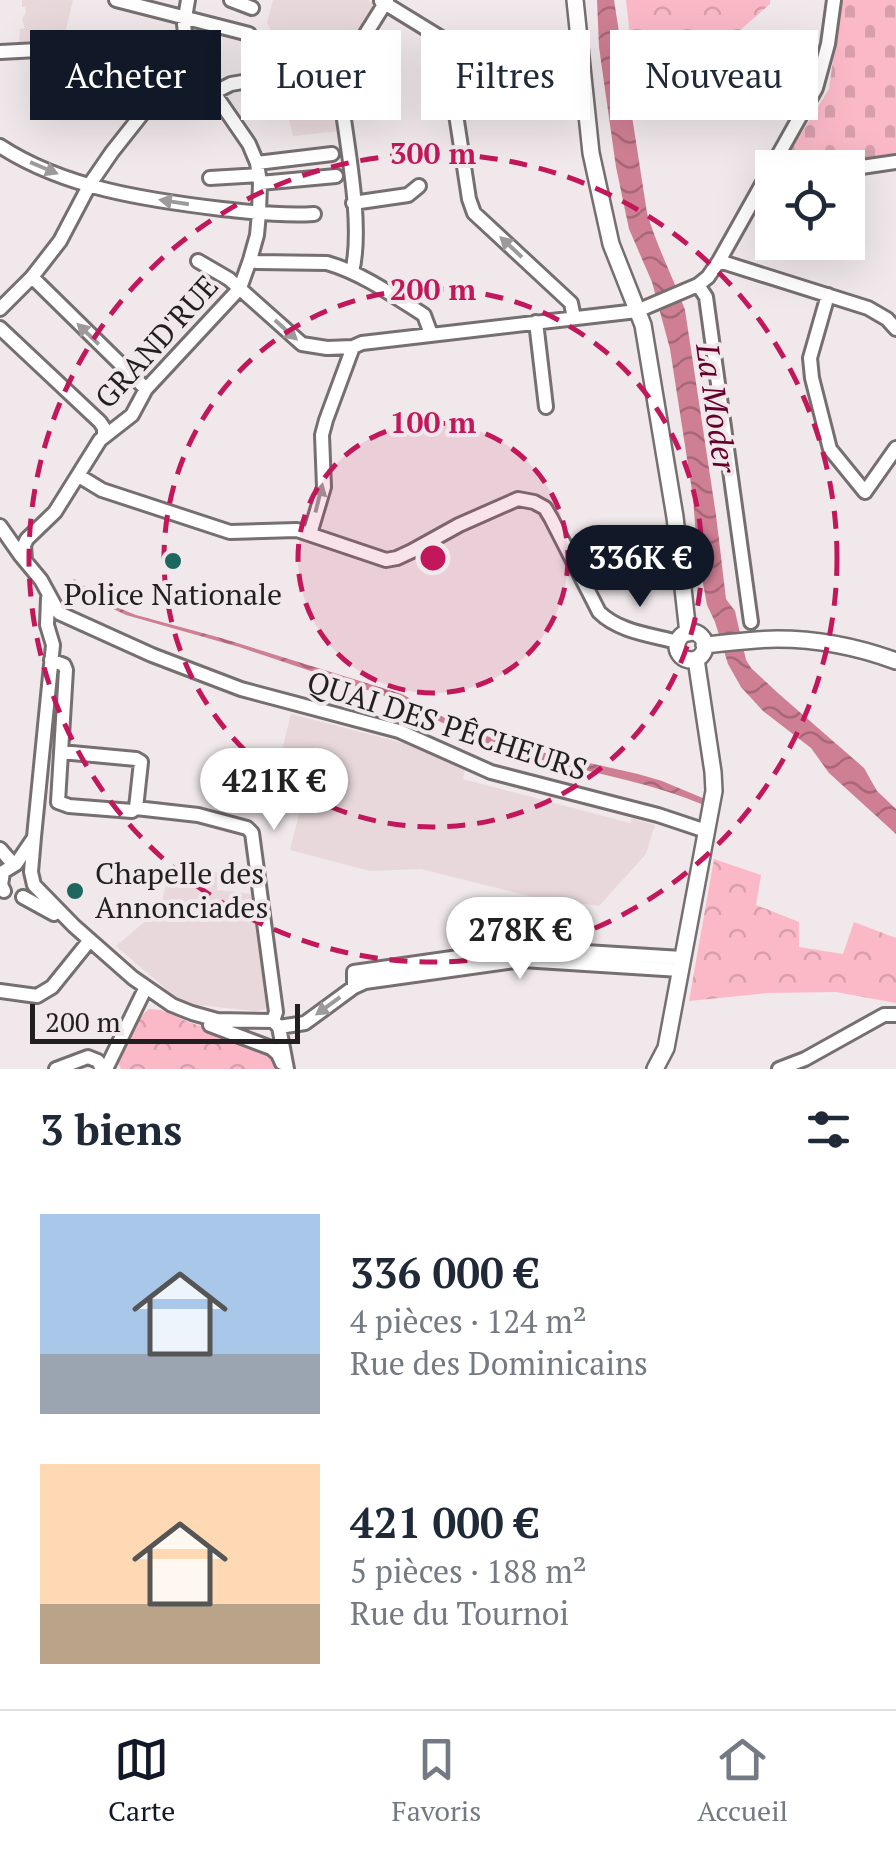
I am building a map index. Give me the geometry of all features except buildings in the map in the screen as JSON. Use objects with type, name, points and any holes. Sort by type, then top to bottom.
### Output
[{"type":"main road","points":[[575,0],[578,30]]},
{"type":"main road","points":[[587,120],[611,244],[643,325],[658,405],[675,517],[683,638],[678,651],[683,658],[744,641],[806,640],[896,661]]},
{"type":"main road","points":[[664,1068],[714,791],[706,649],[699,635],[683,638]]},
{"type":"street","points":[[116,0],[241,32]]},
{"type":"street","points":[[186,30],[188,0]]},
{"type":"street","points":[[232,0],[252,8]]},
{"type":"street","points":[[785,150],[816,88],[834,0]]},
{"type":"street","points":[[352,272],[353,202],[338,83],[385,1],[431,30]]},
{"type":"street","points":[[0,52],[30,50]]},
{"type":"street","points":[[221,106],[248,144],[259,174]]},
{"type":"street","points":[[0,309],[60,241],[87,190],[137,120]]},
{"type":"street","points":[[457,120],[468,199],[474,214],[570,303],[574,318]]},
{"type":"street","points":[[0,146],[87,190],[258,213],[314,214]]},
{"type":"street","points":[[259,174],[332,154]]},
{"type":"street","points":[[865,167],[896,162]]},
{"type":"street","points":[[210,178],[259,174],[336,176]]},
{"type":"street","name":"GRAND'RUE","points":[[25,560],[24,545],[56,512],[104,436],[132,415],[146,390],[240,288],[257,235],[259,174]]},
{"type":"street","points":[[353,202],[408,195],[419,186]]},
{"type":"street","points":[[198,261],[229,279],[302,344],[353,347],[430,334],[637,311],[708,277],[755,202]]},
{"type":"street","points":[[250,260],[327,264],[352,272],[424,315],[430,334]]},
{"type":"street","points":[[719,261],[868,308],[896,329]]},
{"type":"street","points":[[32,277],[146,390]]},
{"type":"street","points":[[693,287],[706,297],[751,622]]},
{"type":"street","points":[[828,295],[810,358],[830,449],[866,492],[896,448]]},
{"type":"street","points":[[536,322],[546,407]]},
{"type":"street","points":[[0,328],[100,422],[104,436]]},
{"type":"street","points":[[310,534],[324,487],[322,434],[353,347]]},
{"type":"street","points":[[79,476],[102,490],[230,532],[298,530],[380,558],[397,558],[518,498],[534,502],[545,508],[607,620],[683,638]]},
{"type":"street","points":[[2,528],[32,534]]},
{"type":"street","points":[[2,528],[41,580],[59,629],[51,665],[32,878],[30,892],[23,897]]},
{"type":"street","name":"QUAI DES PÊCHEURS","points":[[59,629],[118,640],[241,689],[399,731],[491,772],[658,815],[708,823]]},
{"type":"street","points":[[51,665],[64,666],[66,673],[58,802],[198,815],[247,828],[252,833],[276,1012],[275,1042],[261,1043],[169,1010],[152,1000],[145,989]]},
{"type":"street","points":[[60,752],[141,762],[136,808]]},
{"type":"street","points":[[5,875],[34,837]]},
{"type":"street","points":[[0,849],[9,896],[23,897],[74,926]]},
{"type":"street","points":[[5,875],[27,868],[74,926],[145,989],[178,1008],[202,1017],[274,1026]]},
{"type":"street","points":[[0,990],[37,996],[52,987],[90,940]]},
{"type":"street","points":[[286,1069],[276,1052],[254,1037],[254,1028],[305,1022],[354,987],[354,972],[521,948],[681,964]]},
{"type":"street","points":[[56,1069],[98,1061],[104,1069],[145,989]]},
{"type":"street","points":[[779,1069],[884,1016],[896,1015]]},
{"type":"street","points":[[274,1026],[286,1069]]},
{"type":"street","points":[[80,1065],[122,1036]]},
{"type":"shaded area","points":[[22,0],[73,0],[66,30],[30,30],[30,44],[19,45],[20,29],[25,28],[22,19],[26,12]]},
{"type":"shaded area","points":[[273,0],[373,3],[374,12],[363,30],[271,30],[267,23]]},
{"type":"shaded area","points":[[289,120],[340,120],[341,131],[293,136]]},
{"type":"shaded area","points":[[291,714],[411,745],[465,768],[463,779],[630,823],[632,818],[655,825],[646,854],[599,906],[529,896],[421,869],[370,871],[290,850],[311,767],[280,758]]},
{"type":"shaded area","points":[[168,872],[217,872],[217,890],[252,894],[267,1009],[198,1005],[182,1000],[116,946],[161,908]]},
{"type":"green space","points":[[626,0],[770,0],[740,30],[629,30]]},
{"type":"green space","points":[[841,0],[896,0],[896,155],[865,160],[865,150],[791,150],[810,120],[818,120],[818,107],[829,89]]},
{"type":"green space","points":[[714,859],[761,875],[756,905],[799,922],[799,947],[843,954],[854,922],[896,938],[896,1003],[836,992],[768,993],[689,1001]]},
{"type":"green space","points":[[149,1009],[249,1041],[275,1058],[279,1069],[121,1069],[118,1061],[122,1048]]},
{"type":"water","points":[[597,0],[614,0],[619,30],[610,30],[610,120],[633,120],[647,213],[685,310],[726,599],[735,611],[746,660],[864,768],[877,791],[896,809],[896,834],[829,773],[811,748],[763,711],[741,687],[728,664],[707,605],[670,349],[652,282],[629,229],[616,167],[599,47]]},
{"type":"water","points":[[74,579],[111,605],[136,615],[402,694],[456,724],[510,745],[662,781],[705,799],[704,805],[504,749],[385,696],[239,647],[126,615],[70,584]]},
{"type":"place","name":"Police Nationale","points":[[173,561]]},
{"type":"place","name":"Chapelle des Annonciades","points":[[75,891]]},
{"type":"water label","name":"La Moder","points":[[716,408]]}]
